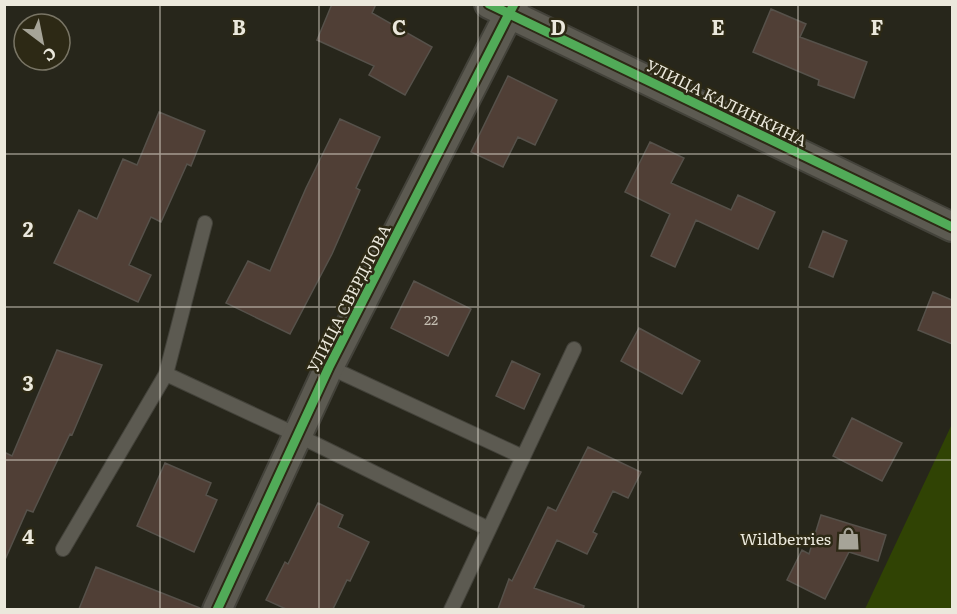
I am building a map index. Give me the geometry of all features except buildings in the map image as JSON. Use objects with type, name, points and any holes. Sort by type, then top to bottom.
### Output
[{"type":"street","name":"УЛИЦА КАЛИНКИНА","points":[[504,8],[952,227]]},
{"type":"street","name":"УЛИЦА СВЕРДЛОВА","points":[[218,609],[329,367],[504,8]]},
{"type":"lane","points":[[63,549],[166,374],[205,223]]},
{"type":"lane","points":[[451,609],[574,349]]},
{"type":"lane","points":[[329,367],[523,457]]},
{"type":"lane","points":[[166,374],[489,529]]},
{"type":"green space","points":[[952,424],[952,609],[865,609]]},
{"type":"cycle path","points":[[489,4],[952,227]]},
{"type":"cycle path","points":[[217,610],[329,367],[514,4]]},
{"type":"place","name":"Wildberries","points":[[849,538]]}]
